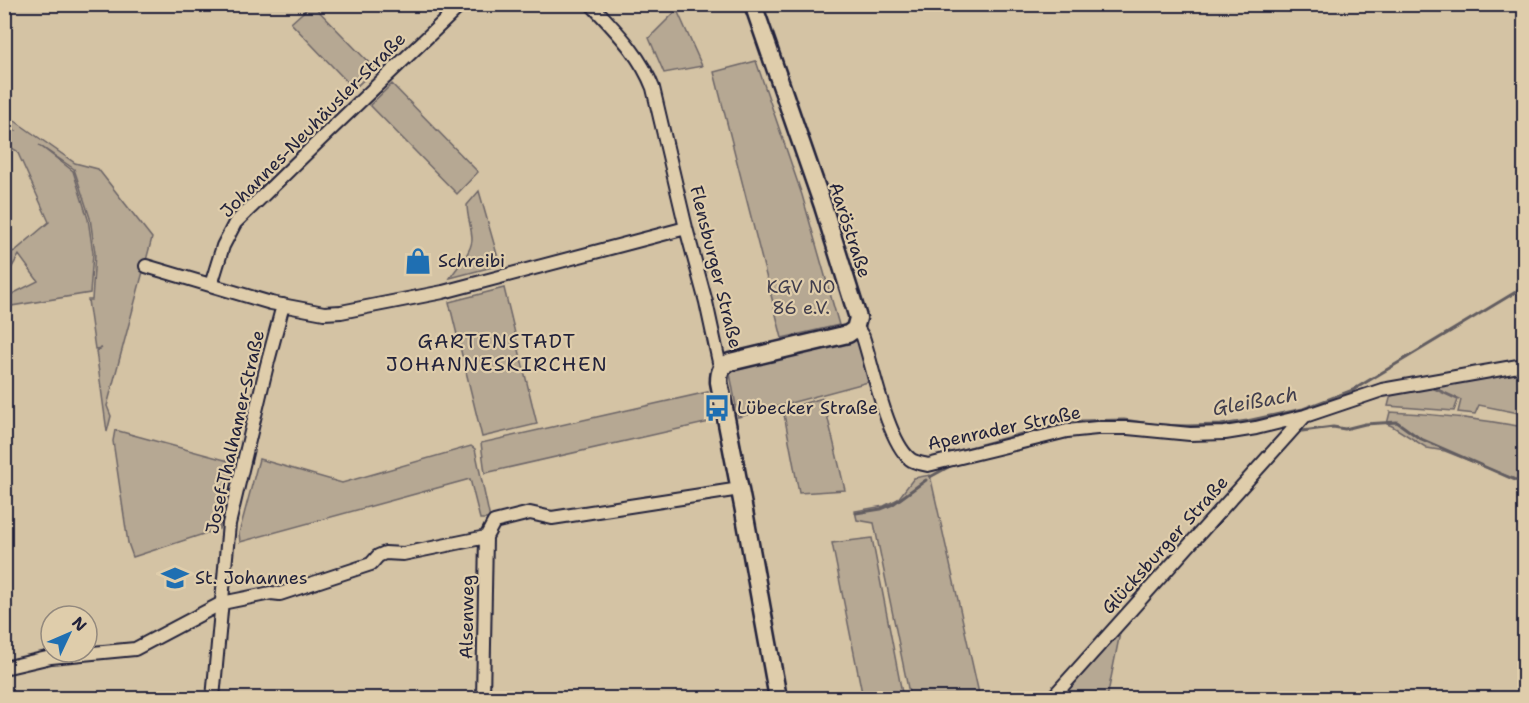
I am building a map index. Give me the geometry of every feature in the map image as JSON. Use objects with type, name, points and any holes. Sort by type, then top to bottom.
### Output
[{"type":"street","name":"Johannes-Neuhäusler-Straße","points":[[212,285],[223,246],[235,223],[462,4]]},
{"type":"street","name":"Flensburger Straße","points":[[591,4],[626,41],[648,75],[653,88],[719,362],[723,366],[719,372],[719,382],[778,699]]},
{"type":"street","name":"Aaröstraße","points":[[753,4],[823,206],[857,314],[856,326],[863,337],[892,430],[902,450],[914,462]]},
{"type":"street","points":[[146,267],[283,305],[324,313],[341,312],[443,292],[686,228]]},
{"type":"street","name":"Josef-Thalhamer-Straße","points":[[213,699],[229,524],[283,305]]},
{"type":"street","points":[[723,366],[730,362],[848,334],[856,326]]},
{"type":"street","name":"Apenrader Straße","points":[[914,462],[928,465],[1067,431],[1097,428],[1128,428],[1190,434],[1226,433],[1305,416],[1382,390],[1524,365]]},
{"type":"street","name":"Glücksburger Straße","points":[[1052,699],[1305,416]]},
{"type":"street","points":[[4,668],[51,657],[135,650],[222,603],[270,593],[280,594],[371,564],[378,556],[385,553],[403,554],[486,537],[494,522],[530,513],[552,518],[740,489]]},
{"type":"street","name":"Alsenweg","points":[[483,699],[486,537]]},
{"type":"green space","points":[[311,5],[375,69],[354,89],[291,23]]},
{"type":"green space","points":[[677,10],[702,66],[664,73],[649,38]]},
{"type":"green space","name":"KGV NO 86 e.V.","points":[[756,61],[802,195],[839,325],[782,338],[714,72]]},
{"type":"green space","points":[[392,84],[478,172],[457,194],[370,105]]},
{"type":"green space","points":[[5,114],[75,163],[98,169],[152,238],[107,406],[111,416],[107,432],[96,351],[102,348],[95,349],[88,300],[92,300],[95,253],[90,218],[74,169],[39,145],[73,171],[88,219],[93,253],[90,293],[5,307],[6,297],[38,281],[19,255],[5,279],[4,254],[15,251],[49,222],[17,151],[5,144],[5,129],[17,131],[5,128]]},
{"type":"green space","points":[[479,191],[500,265],[450,278],[471,245],[472,236],[467,205]]},
{"type":"green space","points":[[504,288],[537,424],[482,437],[449,302]]},
{"type":"green space","points":[[853,337],[860,341],[872,381],[738,417],[729,368]]},
{"type":"green space","points":[[1524,370],[1524,414],[1479,405],[1475,414],[1458,412],[1461,400],[1433,387]]},
{"type":"green space","points":[[1430,387],[1458,400],[1454,411],[1388,406],[1392,391]]},
{"type":"green space","points":[[708,392],[714,421],[485,473],[481,443]]},
{"type":"green space","points":[[823,398],[845,490],[799,493],[783,409]]},
{"type":"green space","points":[[1390,412],[1457,417],[1524,427],[1524,480],[1520,481],[1445,451],[1427,448],[1387,424]]},
{"type":"green space","points":[[115,430],[236,463],[219,529],[133,557],[128,543],[113,441]]},
{"type":"green space","points":[[471,446],[475,449],[490,519],[480,519],[470,479],[240,542],[239,533],[259,459],[342,483]]},
{"type":"green space","points":[[930,475],[980,698],[910,698],[874,523],[857,520],[855,511],[884,506],[898,499],[914,478]]},
{"type":"green space","points":[[872,538],[903,698],[863,698],[832,543]]},
{"type":"green space","points":[[1121,628],[1107,698],[1058,698]]},
{"type":"waterway","name":"Gleißach","points":[[962,450],[1040,429],[1082,421],[1124,420],[1157,425],[1221,425],[1303,409],[1353,390],[1524,287]]},
{"type":"waterway","points":[[1302,431],[1333,427],[1345,429],[1365,424],[1397,422],[1419,438],[1524,484]]},
{"type":"waterway","name":"Gleißach","points":[[930,477],[952,465]]},
{"type":"waterway","name":"Gleißach","points":[[856,513],[881,509],[893,504],[926,480]]},
{"type":"place","name":"Schreibi","points":[[418,261]]},
{"type":"place","name":"Lübecker Straße","points":[[717,408]]},
{"type":"place","name":"St. Johannes","points":[[175,578]]},
{"type":"district","name":"GARTENSTADT JOHANNESKIRCHEN","points":[[497,352]]}]
